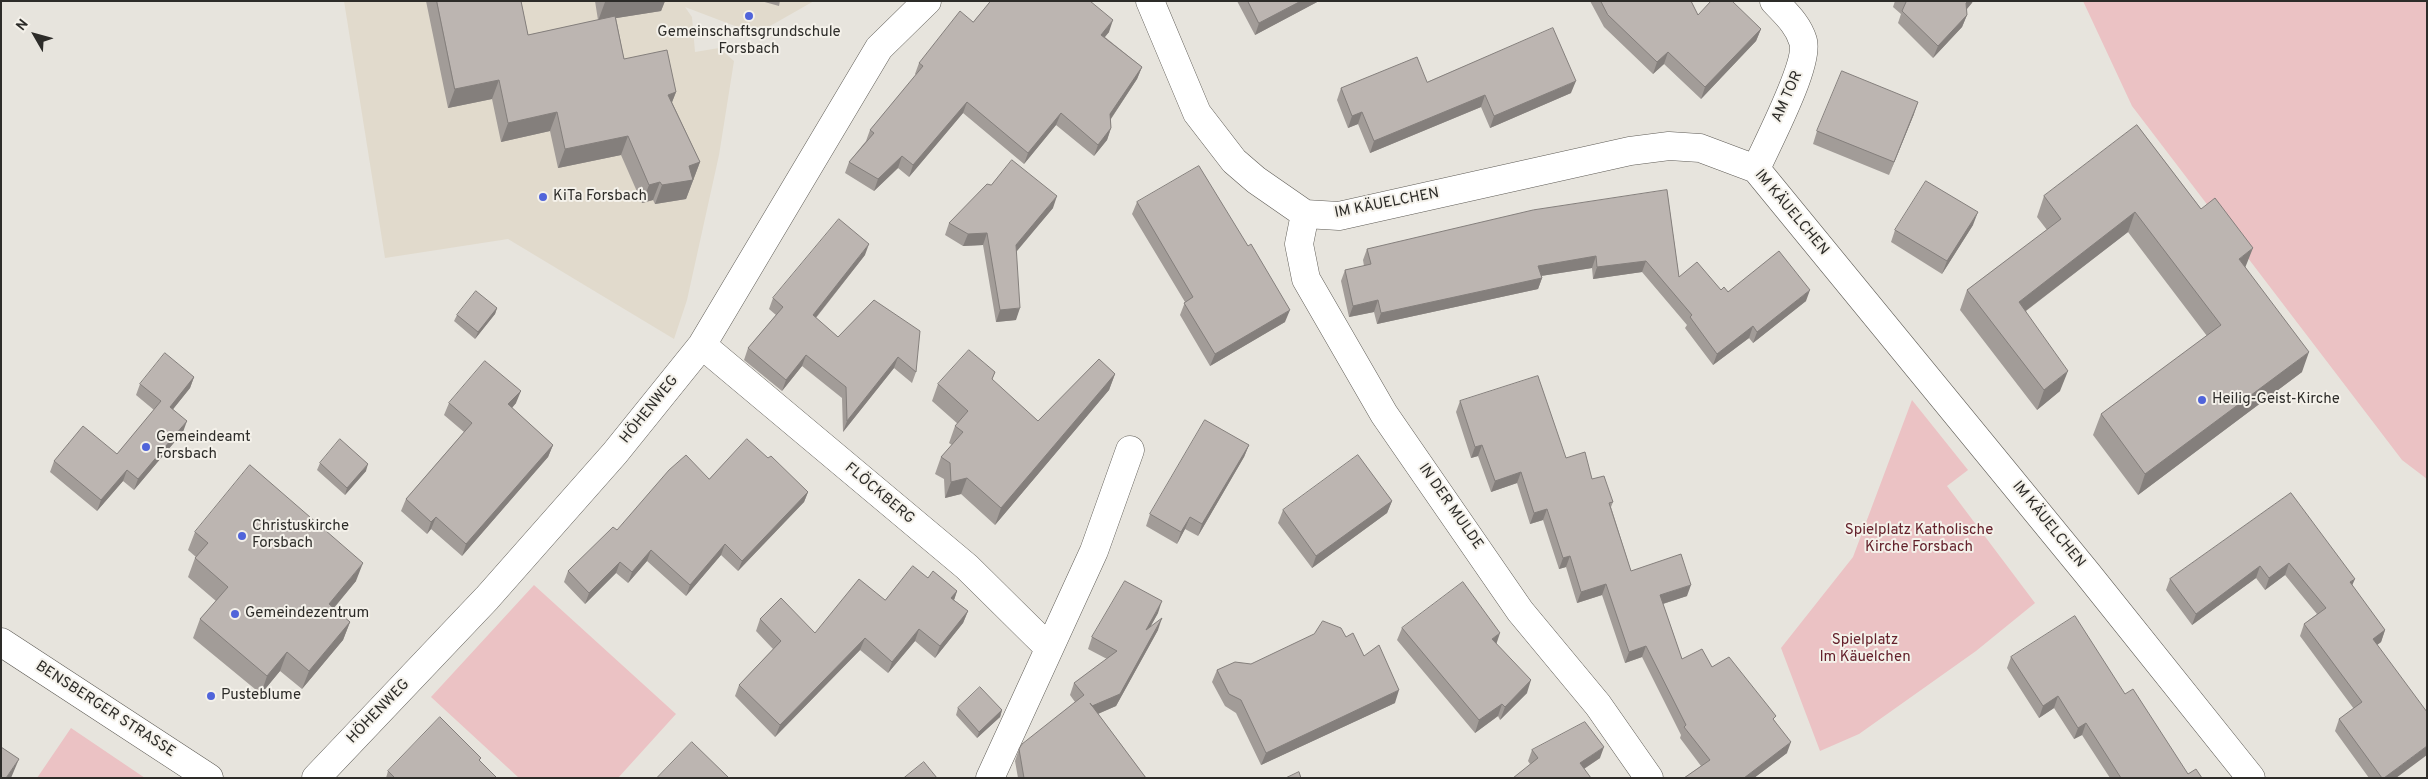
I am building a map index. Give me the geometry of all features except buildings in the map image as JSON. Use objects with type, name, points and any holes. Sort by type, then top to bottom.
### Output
[{"type":"street","name":"HÖHENWEG","points":[[316,778],[487,598],[615,453],[702,345],[879,48],[927,1]]},
{"type":"street","points":[[1150,1],[1197,113],[1234,161],[1256,180],[1305,214]]},
{"type":"street","name":"AM TOR","points":[[1756,169],[1802,66],[1804,42],[1793,20],[1774,1]]},
{"type":"street","name":"IM KÄUELCHEN","points":[[1305,214],[1339,216],[1630,151],[1669,146],[1700,148],[1756,169],[2064,544],[2251,778]]},
{"type":"street","name":"IN DER MULDE","points":[[1305,214],[1299,244],[1306,279],[1384,414],[1520,611],[1598,706],[1649,778]]},
{"type":"street","name":"FLÖCKBERG","points":[[702,345],[967,567],[1049,648]]},
{"type":"street","points":[[990,778],[1094,551],[1130,450]]},
{"type":"street","name":"BENSBERGER STRASSE","points":[[1,642],[209,778]]},
{"type":"shaded area","name":"KiTa Forsbach","points":[[344,1],[814,1],[756,34],[685,7],[692,17],[695,52],[719,48],[734,61],[719,155],[687,300],[674,339],[508,239],[385,258]]},
{"type":"green space","points":[[2083,1],[2427,1],[2427,479],[2402,460],[2132,106]]},
{"type":"green space","points":[[1912,400],[1968,470],[1947,486],[2035,603],[1976,651],[1859,734],[1820,751],[1781,648],[1853,557]]},
{"type":"green space","points":[[534,585],[676,714],[618,778],[519,778],[431,697]]},
{"type":"green space","points":[[71,728],[145,778],[37,778]]},
{"type":"place","name":"Gemeinschaftsgrundschule Forsbach","points":[[749,16]]},
{"type":"place","name":"KiTa Forsbach","points":[[543,197]]},
{"type":"place","name":"Heilig-Geist-Kirche","points":[[2202,400]]},
{"type":"place","name":"Gemeindeamt Forsbach","points":[[146,447]]},
{"type":"place","name":"Christuskirche Forsbach","points":[[242,536]]},
{"type":"place","name":"Gemeindezentrum","points":[[235,614]]},
{"type":"place","name":"Pusteblume","points":[[211,696]]},
{"type":"park label","name":"Spielplatz Katholische Kirche Forsbach","points":[[1919,540]]},
{"type":"park label","name":"Spielplatz Im Käuelchen","points":[[1865,650]]}]
